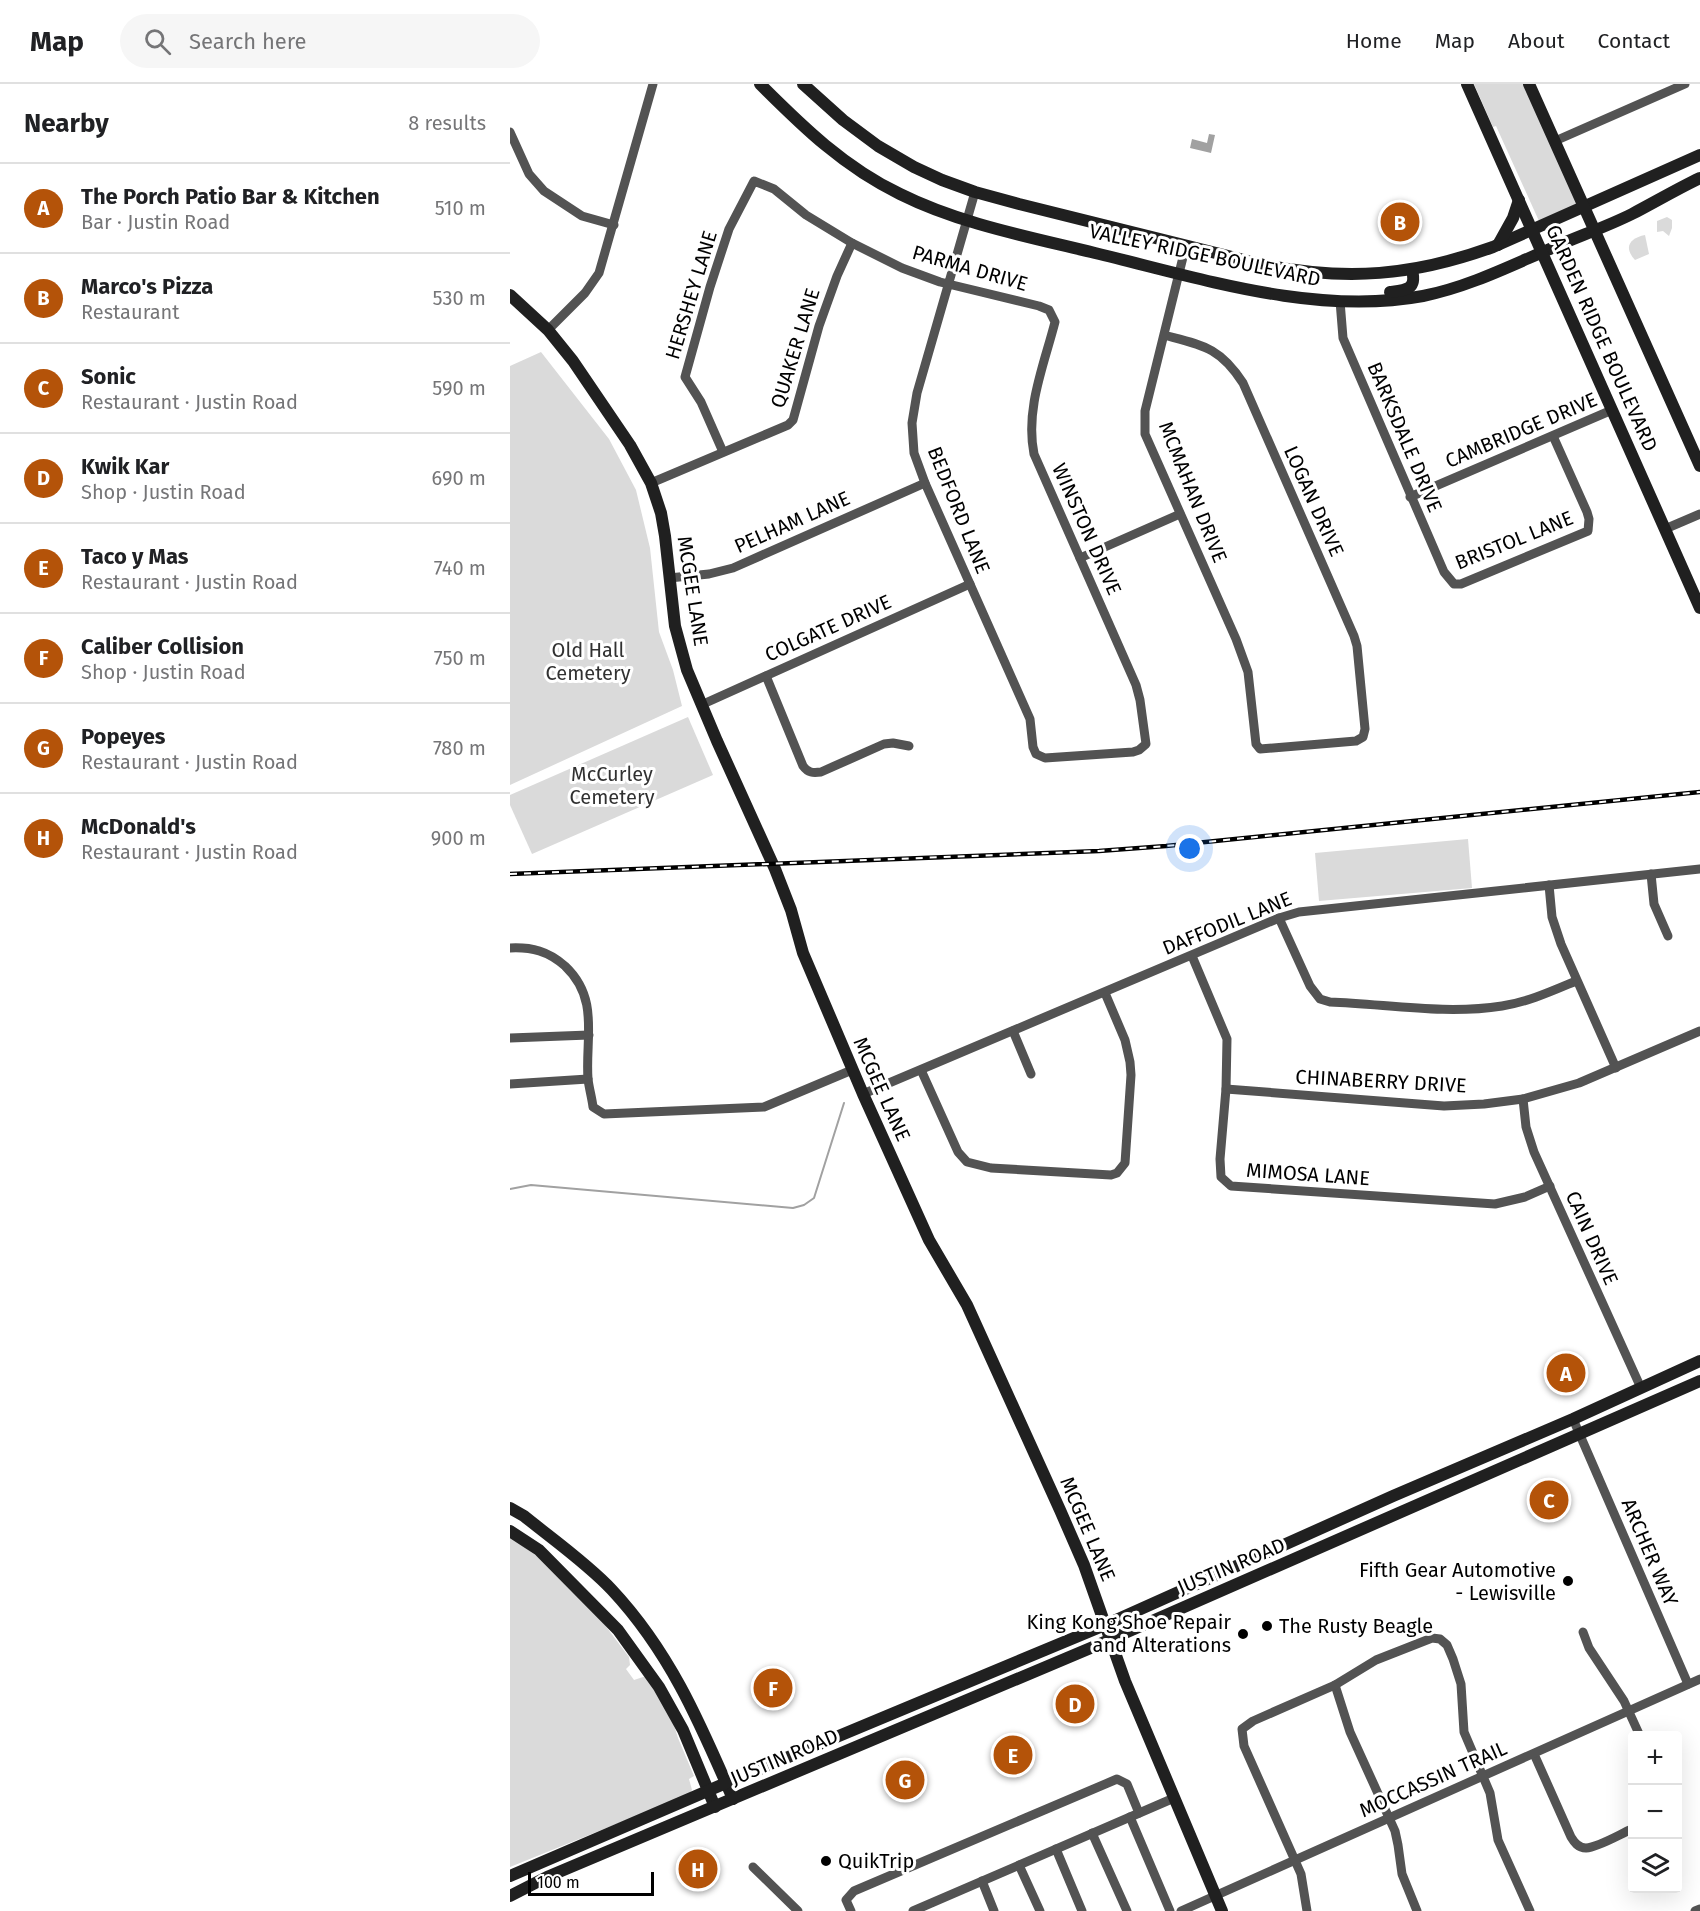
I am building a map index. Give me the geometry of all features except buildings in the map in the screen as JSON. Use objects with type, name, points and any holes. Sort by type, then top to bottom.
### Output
[{"type":"main road","name":"VALLEY RIDGE BOULEVARD","points":[[760,84],[827,148],[861,172],[897,193],[932,209],[1025,236],[1280,295],[1340,301],[1383,301],[1430,294],[1472,281],[1595,231],[1633,214],[1700,178]]},
{"type":"main road","name":"VALLEY RIDGE BOULEVARD","points":[[803,84],[843,120],[887,152],[914,167],[975,192],[1295,271],[1354,275],[1412,270],[1462,258],[1700,156]]},
{"type":"main road","name":"GARDEN RIDGE BOULEVARD","points":[[1467,84],[1700,608]]},
{"type":"main road","points":[[1529,84],[1700,466]]},
{"type":"main road","points":[[1498,244],[1513,218],[1519,200]]},
{"type":"main road","points":[[1360,301],[1374,294],[1407,289],[1413,282],[1412,270]]},
{"type":"main road","name":"MCGEE LANE","points":[[510,295],[548,330],[573,361],[625,436],[651,483],[661,513],[672,606],[680,647],[701,705],[775,869],[791,910],[802,952],[852,1070],[929,1240],[967,1305],[1068,1528],[1125,1681],[1222,1911]]},
{"type":"main road","name":"JUSTIN ROAD","points":[[510,1876],[1105,1625],[1700,1361]]},
{"type":"main road","name":"JUSTIN ROAD","points":[[510,1896],[547,1877],[1110,1640],[1700,1381]]},
{"type":"main road","points":[[510,1508],[540,1529],[611,1588],[662,1654],[700,1721],[733,1799]]},
{"type":"main road","points":[[1324,1527],[1331,1544]]},
{"type":"main road","points":[[510,1530],[539,1550],[611,1623],[646,1669],[659,1687],[682,1730],[716,1807]]},
{"type":"main road","points":[[646,1669],[662,1654]]},
{"type":"street","points":[[548,330],[596,280],[614,225],[653,84]]},
{"type":"street","points":[[1555,141],[1684,84]]},
{"type":"street","points":[[510,132],[529,174],[544,190],[582,216],[614,225]]},
{"type":"street","name":"PARMA DRIVE","points":[[754,181],[774,189],[806,215],[852,243],[902,268],[949,284],[1039,306],[1049,310],[1052,316]]},
{"type":"street","name":"HERSHEY LANE","points":[[723,452],[701,402],[685,377],[729,229],[754,181]]},
{"type":"street","name":"BEDFORD LANE","points":[[975,192],[917,393],[911,437],[925,483],[1030,719],[1033,747],[1036,754],[1045,758]]},
{"type":"street","name":"QUAKER LANE","points":[[651,483],[788,425],[793,420],[819,326],[852,243]]},
{"type":"street","name":"MCMAHAN DRIVE","points":[[1186,245],[1145,411],[1145,434],[1236,639],[1248,672],[1255,738],[1260,749]]},
{"type":"street","name":"BARKSDALE DRIVE","points":[[1340,301],[1343,338],[1410,497],[1444,572],[1452,582]]},
{"type":"street","name":"WINSTON DRIVE","points":[[1045,758],[1139,750],[1146,744],[1136,685],[1041,472],[1033,446],[1031,416],[1055,322],[1052,316]]},
{"type":"street","name":"LOGAN DRIVE","points":[[1164,336],[1213,350],[1234,369],[1243,383],[1357,646],[1365,729],[1363,737],[1356,741],[1260,749]]},
{"type":"street","name":"CAMBRIDGE DRIVE","points":[[1410,497],[1612,410]]},
{"type":"street","name":"BRISTOL LANE","points":[[1452,582],[1461,584],[1575,537],[1588,529],[1587,512],[1553,436]]},
{"type":"street","name":"PELHAM LANE","points":[[669,578],[709,574],[734,568],[925,483]]},
{"type":"street","points":[[1080,558],[1180,514]]},
{"type":"street","points":[[1665,529],[1700,514]]},
{"type":"street","name":"COLGATE DRIVE","points":[[701,705],[969,584]]},
{"type":"street","points":[[766,676],[803,766],[809,772],[821,772],[884,744],[909,746]]},
{"type":"street","name":"DAFFODIL LANE","points":[[863,1094],[1279,918],[1312,909],[1700,869]]},
{"type":"street","points":[[1651,874],[1654,904],[1668,936]]},
{"type":"street","points":[[1549,885],[1552,917],[1576,981],[1616,1068]]},
{"type":"street","points":[[1279,918],[1311,986],[1320,999],[1330,1002],[1435,1009],[1476,1009],[1522,1001],[1576,981]]},
{"type":"street","points":[[510,948],[528,948],[547,952],[575,976],[582,987],[589,1035],[588,1079],[593,1107],[604,1114],[764,1107],[852,1070]]},
{"type":"street","name":"MIMOSA LANE","points":[[1192,956],[1227,1040],[1226,1089],[1220,1159],[1221,1177],[1226,1182],[1237,1188],[1495,1204],[1525,1197],[1550,1186]]},
{"type":"street","points":[[921,1070],[958,1152],[967,1162],[991,1168],[1112,1175],[1117,1173],[1125,1163],[1131,1075],[1125,1040],[1105,993]]},
{"type":"street","points":[[1013,1031],[1031,1074]]},
{"type":"street","name":"CHINABERRY DRIVE","points":[[1226,1089],[1444,1106],[1484,1104],[1523,1099],[1580,1083],[1700,1031]]},
{"type":"street","points":[[510,1038],[589,1035]]},
{"type":"street","points":[[510,1084],[588,1079]]},
{"type":"street","name":"CAIN DRIVE","points":[[1523,1099],[1526,1127],[1531,1143],[1604,1310],[1619,1336],[1641,1388]]},
{"type":"street","name":"ARCHER WAY","points":[[1573,1419],[1688,1684]]},
{"type":"street","points":[[1583,1632],[1589,1647],[1629,1711],[1638,1731]]},
{"type":"street","points":[[1307,1911],[1304,1886],[1244,1746],[1242,1730],[1253,1720],[1335,1685],[1376,1660],[1432,1638],[1440,1639],[1448,1645],[1461,1684],[1464,1732],[1493,1803],[1498,1840],[1530,1911]]},
{"type":"street","name":"MOCCASSIN TRAIL","points":[[1181,1911],[1700,1679]]},
{"type":"street","points":[[1335,1685],[1350,1732],[1390,1819],[1398,1845],[1402,1874],[1417,1911]]},
{"type":"street","points":[[1534,1754],[1571,1837],[1578,1846],[1586,1848],[1628,1831]]},
{"type":"street","points":[[851,1911],[846,1900],[854,1891],[1117,1779],[1126,1784],[1170,1911]]},
{"type":"street","points":[[913,1911],[1174,1798]]},
{"type":"street","points":[[1092,1833],[1127,1911]]},
{"type":"street","points":[[1056,1849],[1082,1911]]},
{"type":"street","points":[[1019,1865],[1040,1911]]},
{"type":"street","points":[[753,1866],[798,1911]]},
{"type":"street","points":[[982,1881],[994,1911]]},
{"type":"street","points":[[1695,1911],[1700,1909]]},
{"type":"green space","points":[[1474,84],[1524,84],[1578,204],[1539,221],[1496,126],[1493,127]]},
{"type":"green space","points":[[1667,217],[1672,220],[1669,236],[1663,231],[1657,232],[1657,221]]},
{"type":"green space","points":[[1645,235],[1649,254],[1635,260],[1629,251],[1630,244],[1635,238]]},
{"type":"green space","name":"Old Hall Cemetery","points":[[541,352],[609,439],[636,490],[650,548],[659,632],[673,670],[682,706],[510,785],[510,366]]},
{"type":"green space","name":"McCurley Cemetery","points":[[688,717],[713,775],[532,854],[510,805],[510,795]]},
{"type":"green space","points":[[1468,839],[1472,888],[1319,901],[1315,853]]},
{"type":"green space","points":[[510,1536],[547,1564],[598,1616],[629,1657],[630,1665],[626,1669],[634,1680],[646,1676],[671,1716],[694,1776],[689,1779],[692,1790],[688,1795],[510,1867]]},
{"type":"shaded area","points":[[1209,134],[1215,135],[1211,153],[1190,148],[1192,139],[1207,143]]},
{"type":"waterway","points":[[510,1189],[531,1185],[793,1208],[804,1205],[814,1198],[844,1103]]},
{"type":"railway","points":[[510,874],[1099,851],[1700,792]]},
{"type":"place","name":"Marco's Pizza","points":[[1400,222]]},
{"type":"place","name":"The Porch Patio Bar & Kitchen","points":[[1566,1373]]},
{"type":"place","name":"Sonic","points":[[1549,1500]]},
{"type":"place","name":"Fifth Gear Automotive - Lewisville","points":[[1568,1581]]},
{"type":"place","name":"The Rusty Beagle","points":[[1267,1626]]},
{"type":"place","name":"King Kong Shoe Repair and Alterations","points":[[1243,1634]]},
{"type":"place","name":"Caliber Collision","points":[[773,1688]]},
{"type":"place","name":"Kwik Kar","points":[[1075,1704]]},
{"type":"place","name":"Taco y Mas","points":[[1013,1755]]},
{"type":"place","name":"Popeyes","points":[[905,1780]]},
{"type":"place","name":"QuikTrip","points":[[826,1861]]},
{"type":"place","name":"McDonald's","points":[[698,1869]]}]
